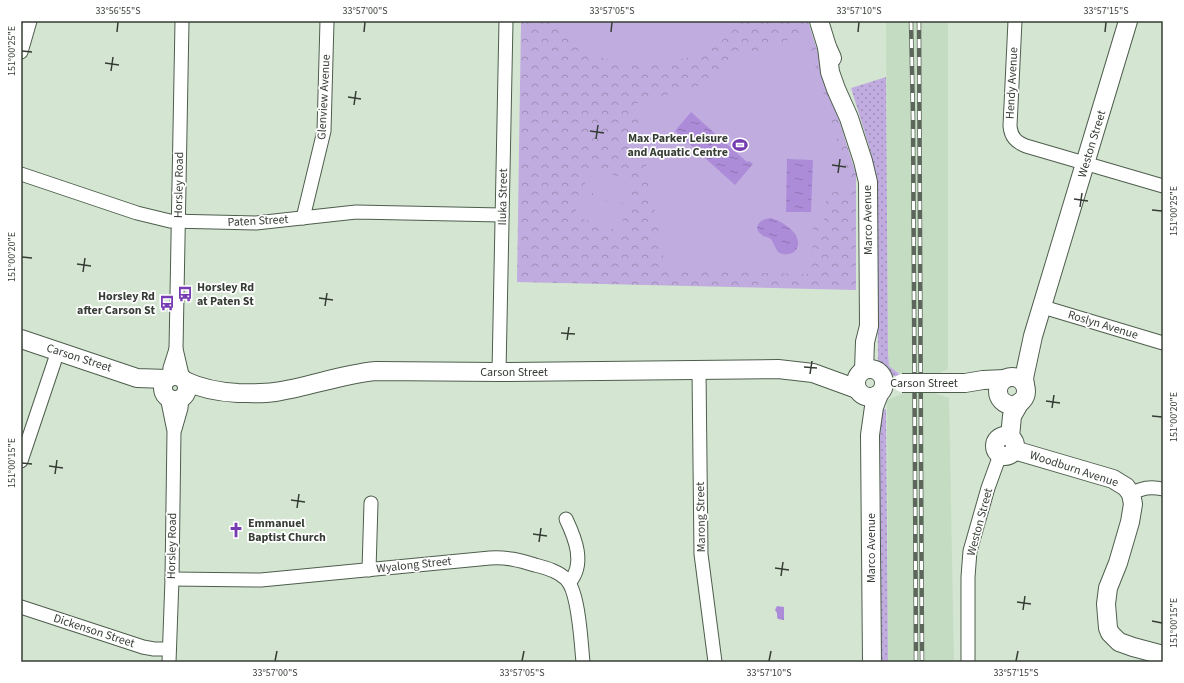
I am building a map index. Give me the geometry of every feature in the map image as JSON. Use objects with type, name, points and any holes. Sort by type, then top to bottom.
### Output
[{"type":"street","points":[[21,52],[30,21]]},
{"type":"street","name":"Horsley Road","points":[[169,656],[172,579],[174,431],[181,408],[175,387],[182,21]]},
{"type":"street","name":"Glenview Avenue","points":[[304,218],[324,131],[327,21]]},
{"type":"street","name":"Iluka Street","points":[[499,372],[506,21]]},
{"type":"street","name":"Marco Avenue","points":[[819,21],[827,46],[840,74],[845,91],[849,118],[863,161],[869,190],[869,326],[865,342],[873,378],[874,407],[870,435],[872,662]]},
{"type":"street","name":"Hendy Avenue","points":[[1015,21],[1010,126],[1012,137],[1020,144],[1086,164]]},
{"type":"street","name":"Weston Street","points":[[968,662],[968,577],[970,551],[988,488],[1006,445],[1012,416],[1010,390],[1024,378],[1033,336],[1043,307],[1128,21]]},
{"type":"street","points":[[1086,164],[1163,186]]},
{"type":"street","name":"Paten Street","points":[[21,174],[137,213],[178,222],[256,223],[360,212],[502,215]]},
{"type":"street","name":"Roslyn Avenue","points":[[1043,307],[1163,343]]},
{"type":"street","name":"Carson Street","points":[[21,339],[137,378],[175,387],[197,386],[218,392],[274,392],[348,375],[376,371],[499,372],[778,369],[873,378],[902,383],[964,383],[983,380],[1010,390]]},
{"type":"street","points":[[21,461],[58,351]]},
{"type":"street","name":"Marong Street","points":[[699,370],[701,554],[715,662]]},
{"type":"street","name":"Carson Street","points":[[813,373],[859,392]]},
{"type":"street","points":[[859,392],[856,379],[873,378]]},
{"type":"street","name":"Marco Avenue","points":[[859,392],[870,435]]},
{"type":"street","name":"Woodburn Avenue","points":[[1006,445],[1113,479],[1126,487],[1131,494],[1133,504],[1132,513],[1118,563],[1110,581],[1107,594],[1106,622],[1110,633],[1114,638],[1125,645],[1163,655]]},
{"type":"street","points":[[1131,494],[1142,488],[1153,487],[1163,489]]},
{"type":"street","points":[[369,570],[371,503]]},
{"type":"street","points":[[566,519],[575,538],[578,558],[577,571],[575,577],[570,582],[575,595],[583,662]]},
{"type":"street","name":"Wyalong Street","points":[[172,579],[261,580],[505,557],[551,570],[558,573],[570,582]]},
{"type":"street","name":"Woodburn Avenue","points":[[1118,563],[1114,610],[1115,625],[1118,631],[1128,638],[1163,649]]},
{"type":"street","name":"Dickenson Street","points":[[21,607],[143,647],[154,649],[169,656]]},
{"type":"shaded area","points":[[886,21],[948,21],[948,369],[937,374],[937,394],[949,398],[954,662],[888,662],[887,400],[902,394],[901,374],[889,366],[888,353]]},
{"type":"green space","points":[[521,21],[808,21],[856,174],[856,290],[517,282]]},
{"type":"green space","points":[[553,21],[741,21],[731,33],[720,42],[708,50],[695,55],[668,61],[627,62],[606,59],[583,49],[562,32]]},
{"type":"green space","name":"Max Parker Leisure and Aquatic Centre","points":[[806,34],[851,187],[828,194],[824,207],[824,223],[813,222],[812,274],[666,271],[635,104],[713,82],[713,79],[726,74],[723,63]]},
{"type":"green space","points":[[886,77],[888,353],[889,366],[901,375],[897,376],[887,373],[878,361],[877,180],[869,146],[851,88]]},
{"type":"green space","points":[[590,167],[635,182],[628,205],[583,190]]},
{"type":"green space","points":[[582,193],[627,208],[619,231],[574,216]]},
{"type":"green space","points":[[886,409],[888,662],[878,662],[878,410]]},
{"type":"water","points":[[691,112],[747,162],[749,161],[753,164],[735,185],[675,131]]},
{"type":"water","points":[[787,159],[813,160],[811,212],[786,212]]},
{"type":"water","points":[[767,218],[771,218],[784,224],[795,234],[798,246],[794,252],[785,254],[778,252],[771,239],[763,236],[759,232],[757,227],[759,224]]},
{"type":"water","points":[[777,606],[784,607],[784,620],[778,619],[777,617],[775,610]]},
{"type":"railway","points":[[911,21],[913,117],[916,662]]},
{"type":"railway","points":[[919,21],[922,662]]},
{"type":"place","name":"Max Parker Leisure and Aquatic Centre","points":[[740,145]]},
{"type":"place","name":"Horsley Rd at Paten St","points":[[185,294]]},
{"type":"place","name":"Horsley Rd after Carson St","points":[[167,303]]},
{"type":"place","name":"Emmanuel Baptist Church","points":[[236,530]]}]
